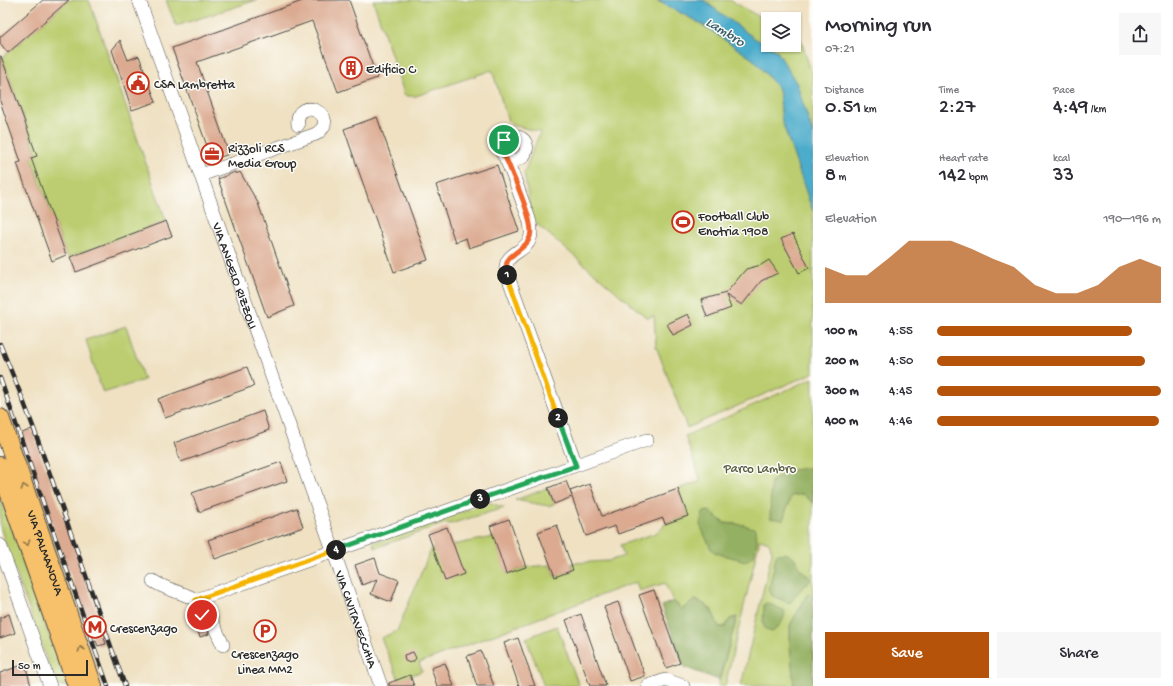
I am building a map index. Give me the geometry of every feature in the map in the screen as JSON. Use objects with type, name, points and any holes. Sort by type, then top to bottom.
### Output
[{"type":"highway","name":"VIA PALMANOVA","points":[[0,418],[93,686]]},
{"type":"highway","name":"VIA PALMANOVA","points":[[0,466],[77,686]]},
{"type":"street","name":"VIA ANGELO RIZZOLI","points":[[139,0],[333,551]]},
{"type":"street","points":[[201,175],[316,134],[322,128],[323,119],[316,109],[308,109],[304,110],[298,117],[298,125]]},
{"type":"street","points":[[505,157],[512,161],[523,157],[526,144],[522,139],[514,136],[507,138],[503,142],[502,150],[515,181],[530,223],[532,233],[527,244],[508,260],[506,271],[576,466]]},
{"type":"street","points":[[515,181],[520,159]]},
{"type":"street","points":[[196,600],[647,440]]},
{"type":"street","points":[[0,545],[50,686]]},
{"type":"street","name":"VIA CIVITAVECCHIA","points":[[333,551],[381,686]]},
{"type":"street","points":[[154,581],[161,586],[196,600],[202,615],[210,617],[223,645]]},
{"type":"street","points":[[648,686],[666,680],[683,686]]},
{"type":"green space","points":[[69,0],[89,0],[166,221],[70,257],[66,255],[31,158],[37,155],[2,58]]},
{"type":"green space","points":[[166,0],[257,0],[176,26]]},
{"type":"green space","name":"Football Club Enotria 1908","points":[[373,0],[656,0],[700,23],[754,60],[779,89],[782,121],[813,212],[813,373],[687,428],[656,346],[654,316],[647,318],[532,220],[524,173],[540,132],[512,125],[508,121],[492,70],[416,96],[405,96]]},
{"type":"green space","points":[[703,0],[730,0],[761,18],[761,42]]},
{"type":"green space","points":[[801,40],[813,77],[813,135],[807,114],[777,52],[801,52]]},
{"type":"green space","points":[[126,326],[144,380],[103,393],[86,340]]},
{"type":"green space","name":"Parco Lambro","points":[[813,378],[813,686],[741,686],[772,552],[769,542],[760,539],[725,686],[718,686],[737,617],[730,619],[725,627],[719,627],[711,609],[695,601],[682,609],[673,601],[665,583],[639,591],[636,582],[419,663],[422,671],[399,680],[381,638],[397,631],[431,549],[494,537],[507,574],[526,567],[550,565],[555,577],[573,570],[571,563],[608,561],[624,556],[620,545],[656,533],[665,524],[688,516],[678,489],[701,481],[685,436]],"holes":[[[709,512],[724,523],[744,525],[746,561]]]},
{"type":"green space","points":[[813,468],[813,503],[803,494],[791,496],[783,520],[770,518],[771,482],[786,471]]},
{"type":"green space","points":[[548,488],[554,504],[549,506],[515,500]]},
{"type":"green space","points":[[0,496],[67,686],[56,686],[0,527]]},
{"type":"green space","points":[[489,502],[504,508],[450,524],[446,523],[375,548],[373,543]]},
{"type":"green space","points":[[709,511],[724,523],[744,525],[756,529],[757,541],[754,555],[746,561],[716,553],[711,549],[700,525],[703,512]]},
{"type":"green space","points":[[785,553],[794,557],[800,569],[811,578],[790,603],[772,596],[769,590],[776,556],[778,554]]},
{"type":"green space","points":[[813,593],[813,686],[794,686],[790,645],[790,625],[807,595]]},
{"type":"green space","points":[[695,600],[701,602],[711,610],[719,627],[725,627],[730,619],[737,617],[719,680],[684,667],[662,606],[673,601],[682,609]]},
{"type":"green space","points":[[768,603],[785,611],[784,618],[781,623],[772,632],[766,630],[763,624],[764,604]]},
{"type":"green space","points":[[557,626],[579,686],[544,686],[526,638]]},
{"type":"water","name":"Lambro","points":[[656,0],[703,0],[761,42],[761,52],[778,52],[797,84],[813,135],[813,212],[782,121],[779,89],[754,60],[700,23]]},
{"type":"building","points":[[43,0],[69,0],[8,53],[0,43],[0,37]]},
{"type":"building","points":[[305,0],[349,0],[377,78],[338,92],[312,21],[197,62],[229,154],[212,160],[172,48]]},
{"type":"building","points":[[120,40],[128,60],[139,56],[156,102],[132,110],[112,50]]},
{"type":"building","points":[[0,56],[37,156],[31,158],[66,255],[52,261],[17,163],[21,162],[0,101]]},
{"type":"building","points":[[377,117],[428,260],[394,272],[344,129]]},
{"type":"building","points":[[497,165],[519,231],[469,248],[466,238],[455,242],[436,185]]},
{"type":"building","points":[[235,172],[236,174],[240,172],[258,203],[294,306],[267,317],[218,179]]},
{"type":"building","points":[[166,221],[172,236],[76,272],[70,257]]},
{"type":"building","points":[[793,234],[809,268],[799,273],[781,239]]},
{"type":"building","points":[[769,260],[778,273],[761,281],[742,305],[726,295],[731,308],[707,317],[701,300],[726,293],[746,269],[761,265]]},
{"type":"building","points":[[688,314],[693,325],[673,335],[667,324]]},
{"type":"building","points":[[247,367],[254,386],[165,418],[158,399]]},
{"type":"building","points":[[263,411],[269,430],[181,462],[174,443]]},
{"type":"building","points":[[32,429],[106,638],[104,638],[106,644],[98,646],[96,641],[94,642],[20,434]]},
{"type":"building","points":[[281,462],[287,481],[199,512],[192,493]]},
{"type":"building","points":[[566,481],[570,491],[590,484],[602,516],[678,489],[688,516],[665,524],[663,518],[618,534],[615,526],[586,536],[572,497],[554,504],[548,488]]},
{"type":"building","points":[[297,508],[303,527],[215,559],[208,540]]},
{"type":"building","points":[[509,519],[526,567],[506,574],[490,526]]},
{"type":"building","points":[[557,525],[573,570],[555,577],[538,532]]},
{"type":"building","points":[[447,527],[464,574],[445,581],[428,534]]},
{"type":"building","points":[[375,558],[380,573],[399,580],[391,602],[371,594],[377,579],[362,585],[355,565]]},
{"type":"building","points":[[654,590],[680,663],[666,668],[639,595]]},
{"type":"building","points":[[618,602],[645,676],[630,681],[604,607]]},
{"type":"building","points":[[9,614],[15,633],[0,638],[0,618]]},
{"type":"building","points":[[581,614],[606,686],[590,686],[566,620]]},
{"type":"building","points":[[205,624],[209,634],[200,637],[196,627]]},
{"type":"building","points":[[518,638],[535,686],[519,686],[504,643]]},
{"type":"building","points":[[481,651],[494,686],[477,686],[467,656]]},
{"type":"building","points":[[413,652],[416,658],[414,661],[410,663],[405,661],[404,655]]},
{"type":"building","points":[[445,663],[454,686],[437,686],[431,668]]},
{"type":"building","points":[[25,664],[31,686],[0,686],[0,673]]},
{"type":"building","points":[[410,675],[414,686],[389,686],[389,683]]},
{"type":"railway","points":[[0,344],[34,429],[125,686]]},
{"type":"railway","points":[[0,378],[108,686]]},
{"type":"place","name":"Edificio C","points":[[351,68]]},
{"type":"place","name":"CSA Lambretta","points":[[138,83]]},
{"type":"place","name":"Rizzoli RCS Media Group","points":[[212,154]]},
{"type":"place","name":"Football Club Enotria 1908","points":[[683,222]]},
{"type":"place","name":"Crescenzago","points":[[95,627]]},
{"type":"place","name":"Crescenzago Linea MM2","points":[[265,631]]},
{"type":"route","points":[[202,615],[196,600],[576,466],[530,342],[506,271],[506,264],[508,260],[527,244],[532,233],[530,223],[515,181],[502,152],[504,140]]}]
